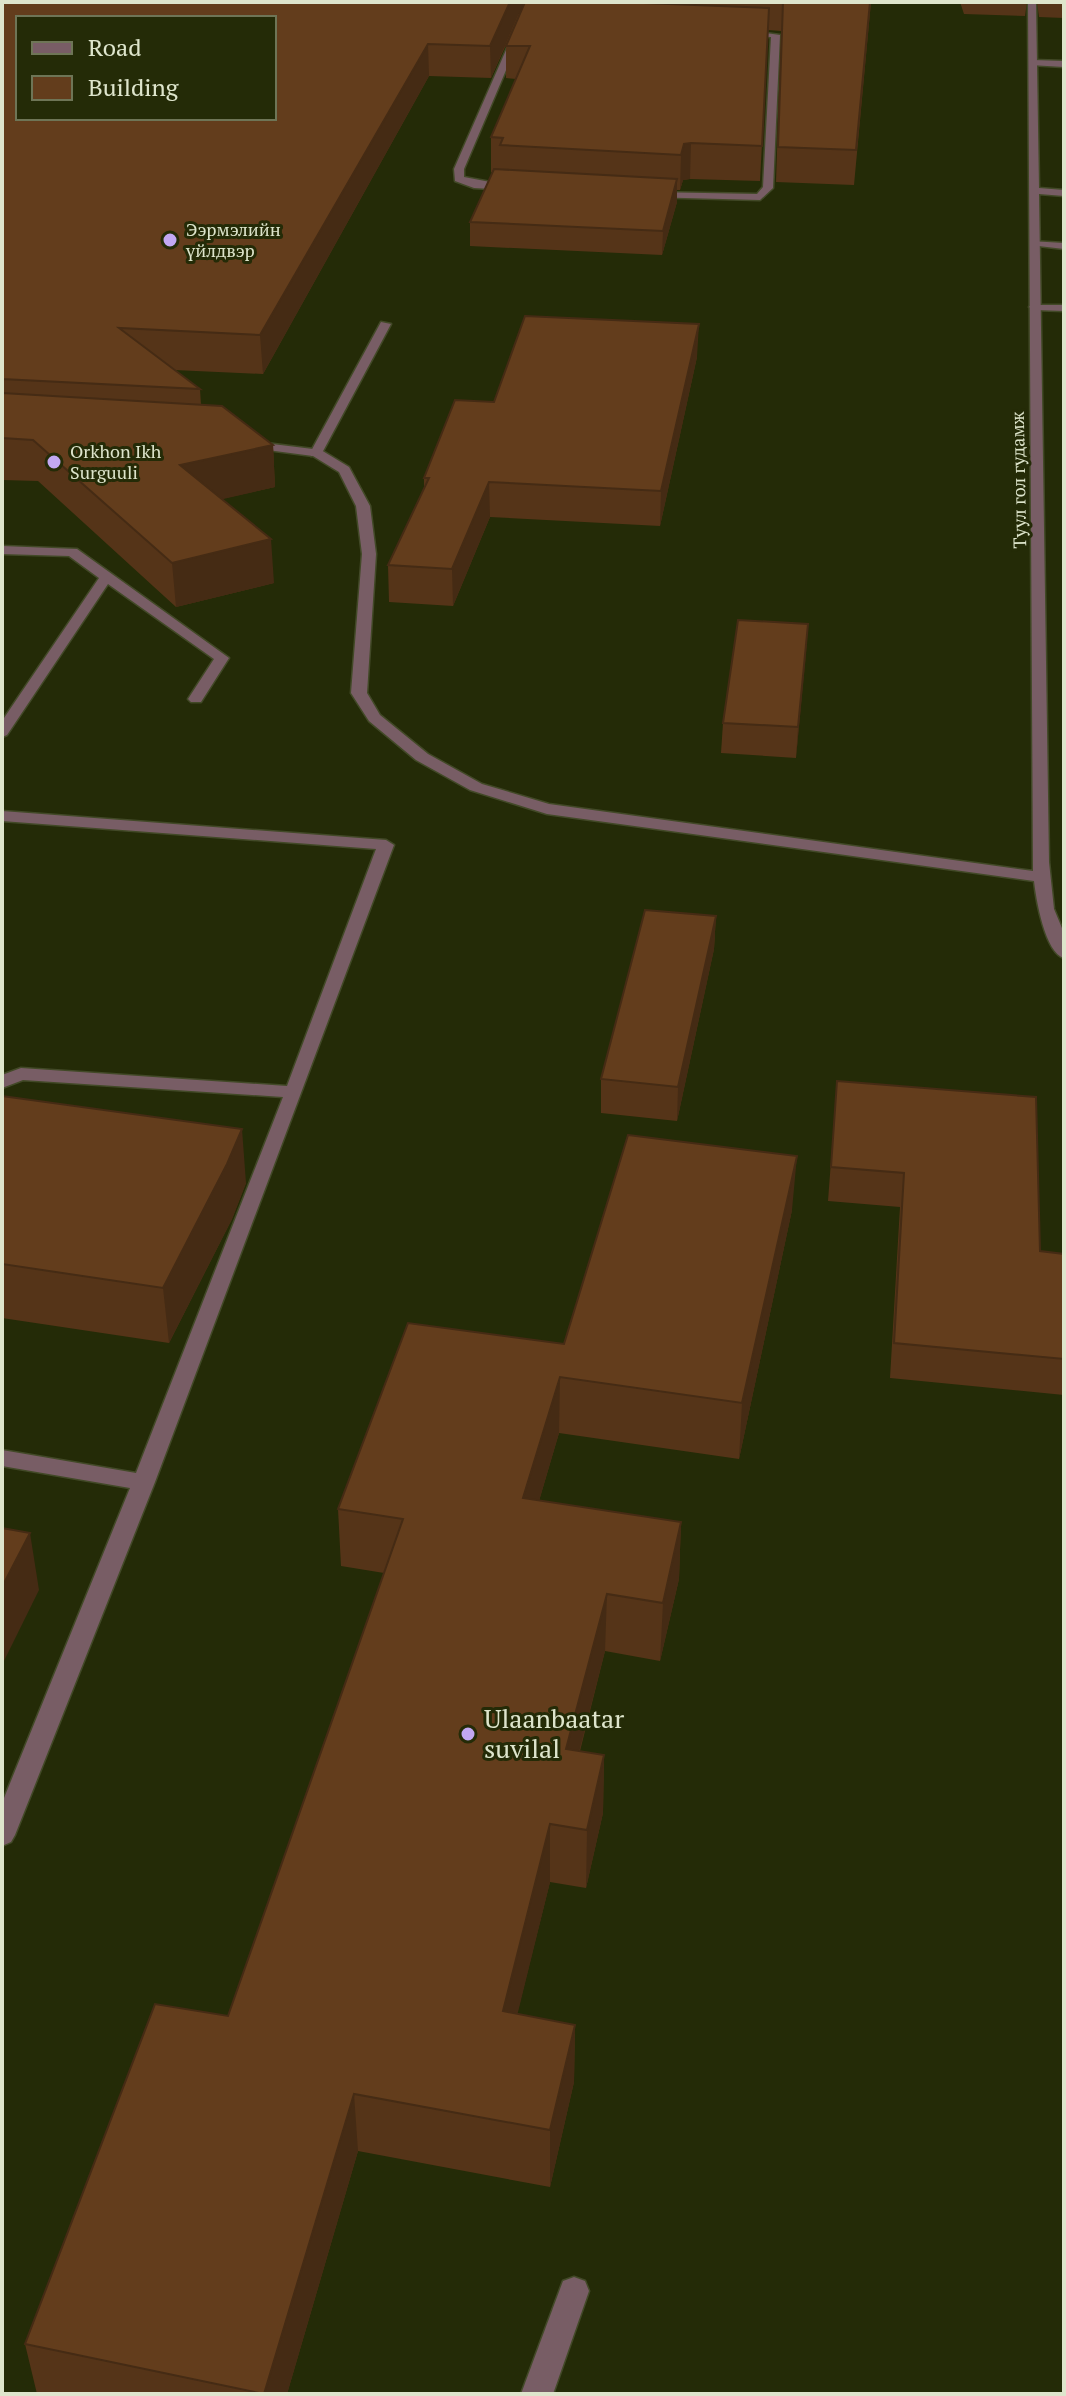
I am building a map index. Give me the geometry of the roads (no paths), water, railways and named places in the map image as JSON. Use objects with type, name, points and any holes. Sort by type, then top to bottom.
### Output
[{"type":"street","points":[[522,188],[474,185],[459,179],[459,169],[525,16],[536,2],[550,3]]},
{"type":"street","name":"Туул гол гудамж","points":[[1032,2],[1041,877],[1045,909],[1064,953]]},
{"type":"street","points":[[525,16],[538,20]]},
{"type":"street","points":[[632,194],[760,197],[768,188],[776,35],[784,24]]},
{"type":"street","points":[[729,33],[776,35]]},
{"type":"street","points":[[1033,63],[1064,64]]},
{"type":"street","points":[[1033,191],[1064,193]]},
{"type":"street","points":[[1034,243],[1064,246]]},
{"type":"street","points":[[1035,307],[1064,308]]},
{"type":"street","points":[[316,453],[385,324]]},
{"type":"street","points":[[231,441],[316,453],[344,470],[363,506],[369,554],[359,693],[374,718],[422,757],[476,787],[547,809],[1041,877]]},
{"type":"street","points":[[2,550],[72,552],[222,658],[196,699]]},
{"type":"street","points":[[2,732],[107,576]]},
{"type":"street","points":[[2,816],[386,845],[144,1482],[2,1835]]},
{"type":"street","points":[[2,1082],[21,1074],[294,1092]]},
{"type":"street","points":[[2,1458],[144,1482]]},
{"type":"street","points":[[537,2394],[574,2291]]},
{"type":"place","name":"Ээрмэлийн үйлдвэр","points":[[170,240]]},
{"type":"place","name":"Orkhon Ikh Surguuli","points":[[54,462]]},
{"type":"place","name":"Ulaanbaatar suvilal","points":[[468,1734]]}]
